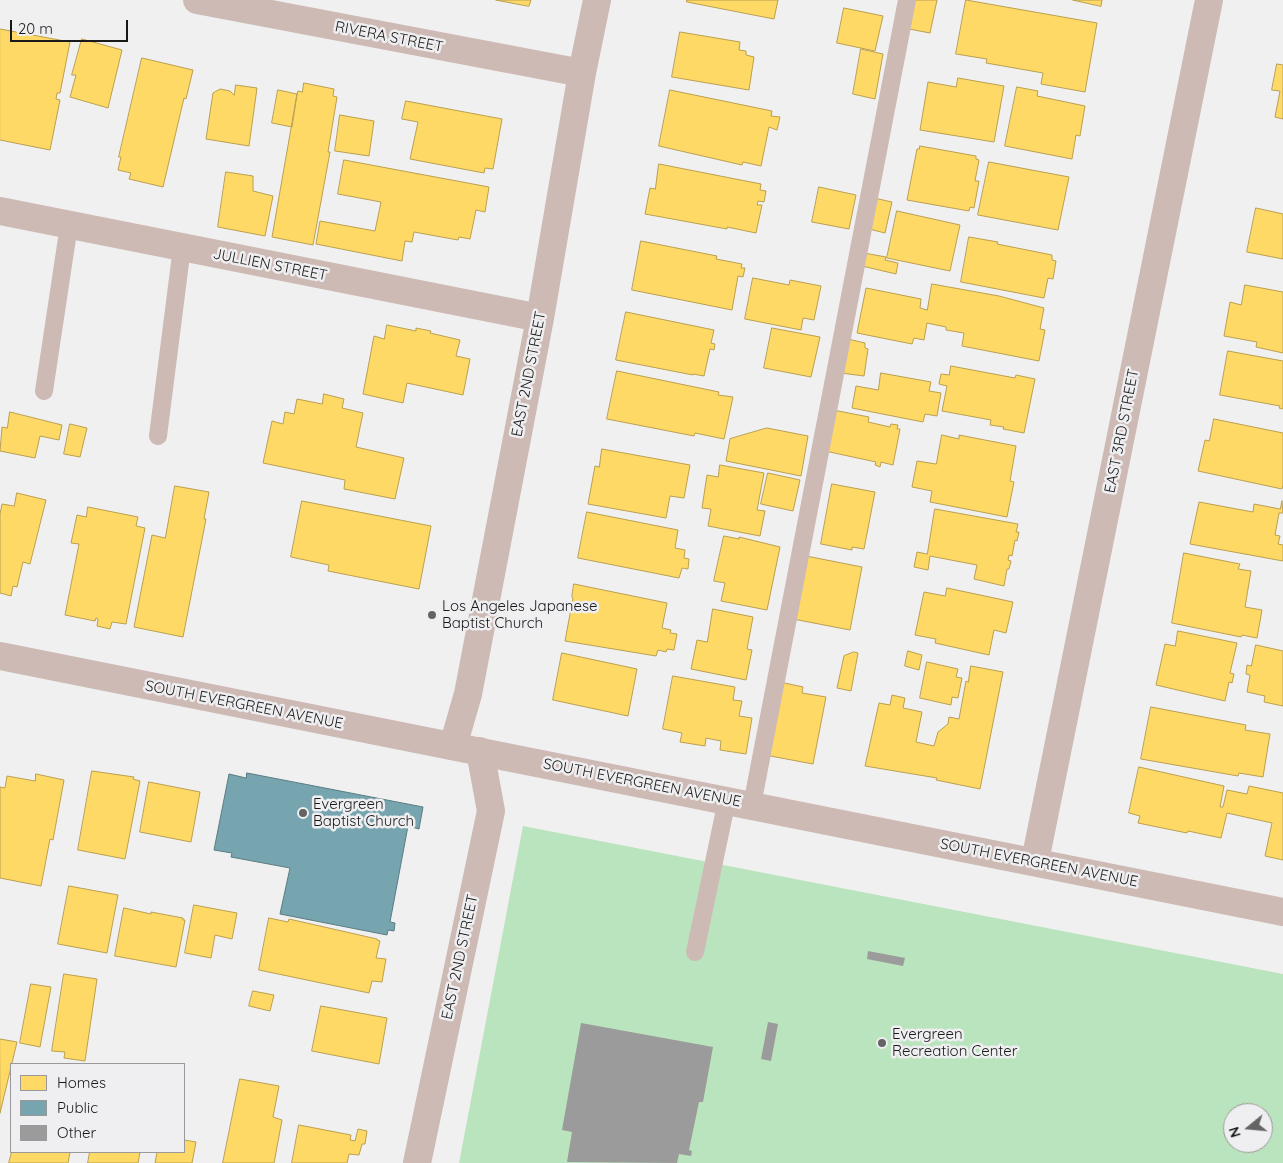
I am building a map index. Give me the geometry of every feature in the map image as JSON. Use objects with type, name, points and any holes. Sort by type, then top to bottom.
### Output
[{"type":"street","name":"RIVERA STREET","points":[[196,0],[582,73]]},
{"type":"street","name":"EAST 2ND STREET","points":[[453,746],[468,694],[540,318],[582,73],[597,0]]},
{"type":"street","name":"EAST 3RD STREET","points":[[1035,862],[1209,0]]},
{"type":"street","name":"JULLIEN STREET","points":[[0,211],[540,318]]},
{"type":"street","name":"SOUTH EVERGREEN AVENUE","points":[[0,656],[1283,912]]},
{"type":"street","name":"EAST 2ND STREET","points":[[417,1163],[491,811],[480,751]]},
{"type":"lane","points":[[695,952],[740,803],[907,0]]},
{"type":"lane","points":[[44,390],[69,225]]},
{"type":"lane","points":[[158,436],[182,247]]},
{"type":"green space","name":"Evergreen Recreation Center","points":[[523,826],[1283,974],[1283,1163],[459,1163]]},
{"type":"building: Homes","points":[[496,0],[531,0],[529,6]]},
{"type":"building: Homes","points":[[687,0],[778,0],[774,19],[687,2]]},
{"type":"building: Homes","points":[[915,0],[937,0],[930,33],[909,29]]},
{"type":"building: Homes","points":[[966,0],[1097,23],[1085,92],[1041,84],[1043,73],[986,63],[987,59],[956,54]]},
{"type":"building: Homes","points":[[1073,0],[1102,0],[1101,6]]},
{"type":"building: Homes","points":[[844,8],[883,16],[875,51],[837,43]]},
{"type":"building: Homes","points":[[0,29],[70,42],[60,93],[57,93],[56,99],[60,100],[50,150],[0,140]]},
{"type":"building: Homes","points":[[680,32],[740,42],[739,50],[746,51],[746,55],[754,57],[749,90],[672,77]]},
{"type":"building: Homes","points":[[82,39],[122,50],[108,108],[70,97],[76,75],[72,75]]},
{"type":"building: Homes","points":[[861,49],[883,54],[875,99],[853,94]]},
{"type":"building: Homes","points":[[142,58],[193,70],[186,99],[184,98],[163,187],[129,179],[131,173],[118,170],[121,157],[119,157]]},
{"type":"building: Homes","points":[[1277,64],[1283,65],[1283,119],[1275,117],[1280,91],[1272,90]]},
{"type":"building: Homes","points":[[958,78],[1004,86],[994,142],[920,130],[928,82],[956,87]]},
{"type":"building: Homes","points":[[304,83],[334,89],[333,96],[337,97],[328,152],[330,152],[313,245],[272,237],[297,94],[298,91],[302,92]]},
{"type":"building: Homes","points":[[236,85],[257,88],[249,146],[206,139],[213,93],[220,89],[230,91],[234,95]]},
{"type":"building: Homes","points":[[1017,87],[1038,91],[1037,96],[1085,106],[1080,136],[1076,135],[1072,159],[1005,146]]},
{"type":"building: Homes","points":[[278,90],[297,94],[292,127],[272,123]]},
{"type":"building: Homes","points":[[670,90],[772,111],[771,116],[780,117],[777,130],[769,127],[761,166],[743,162],[742,165],[659,146]]},
{"type":"building: Homes","points":[[406,101],[502,119],[493,169],[485,168],[484,173],[410,159],[418,122],[402,119]]},
{"type":"building: Homes","points":[[340,115],[374,121],[369,156],[335,151]]},
{"type":"building: Homes","points":[[920,146],[976,156],[976,159],[979,160],[975,181],[979,181],[974,208],[970,207],[969,211],[907,200],[917,149]]},
{"type":"building: Homes","points":[[344,160],[489,187],[485,212],[476,210],[470,239],[459,237],[458,240],[414,232],[412,242],[405,241],[402,261],[316,244],[320,221],[375,231],[381,202],[338,194]]},
{"type":"building: Homes","points":[[989,162],[1069,177],[1058,230],[978,215]]},
{"type":"building: Homes","points":[[659,164],[761,184],[760,190],[766,191],[764,202],[758,201],[757,205],[762,205],[756,233],[645,214],[650,188],[655,189]]},
{"type":"building: Homes","points":[[226,172],[253,176],[253,191],[273,196],[265,236],[218,227]]},
{"type":"building: Homes","points":[[819,187],[856,195],[849,229],[812,222]]},
{"type":"building: Homes","points":[[874,198],[892,202],[885,233],[869,229]]},
{"type":"building: Homes","points":[[1256,208],[1283,214],[1283,259],[1247,252]]},
{"type":"building: Homes","points":[[897,211],[960,225],[950,271],[887,258]]},
{"type":"building: Homes","points":[[969,237],[1052,255],[1052,260],[1056,261],[1053,279],[1048,278],[1044,298],[961,282]]},
{"type":"building: Homes","points":[[641,241],[717,256],[716,259],[742,264],[741,268],[745,268],[743,277],[738,276],[732,310],[632,290]]},
{"type":"building: Homes","points":[[864,253],[886,257],[885,260],[898,263],[896,274],[862,266]]},
{"type":"building: Homes","points":[[753,278],[789,285],[790,280],[821,286],[814,320],[803,318],[801,330],[745,319]]},
{"type":"building: Homes","points":[[932,284],[999,296],[1044,308],[1040,329],[1045,330],[1039,361],[962,346],[964,333],[946,330],[946,327],[927,323],[924,340],[914,338],[912,344],[857,333],[866,288],[921,299],[920,308],[927,310]]},
{"type":"building: Homes","points":[[1245,285],[1283,292],[1283,353],[1256,347],[1257,342],[1224,336],[1230,302],[1241,305]]},
{"type":"building: Homes","points":[[626,312],[714,330],[711,343],[715,344],[714,350],[710,349],[704,376],[616,360]]},
{"type":"building: Homes","points":[[387,325],[416,331],[416,328],[431,331],[430,333],[460,340],[456,356],[470,359],[463,395],[407,383],[403,403],[363,394],[374,336],[384,339]]},
{"type":"building: Homes","points":[[772,328],[820,337],[811,377],[764,368]]},
{"type":"building: Homes","points":[[848,339],[865,343],[865,348],[868,349],[864,376],[841,373]]},
{"type":"building: Homes","points":[[1228,351],[1283,361],[1283,409],[1279,408],[1280,406],[1220,395]]},
{"type":"building: Homes","points":[[951,366],[1015,378],[1016,375],[1035,379],[1024,433],[990,425],[991,420],[942,411],[947,386],[939,384],[941,374],[949,375]]},
{"type":"building: Homes","points":[[617,371],[719,392],[718,395],[733,397],[724,439],[695,433],[694,436],[607,419]]},
{"type":"building: Homes","points":[[881,373],[931,382],[929,391],[941,393],[937,416],[925,414],[923,422],[852,408],[856,386],[878,390]]},
{"type":"building: Homes","points":[[324,394],[344,399],[342,408],[363,413],[356,447],[404,458],[395,499],[344,489],[345,480],[263,463],[272,421],[283,424],[285,412],[294,414],[297,399],[322,404]]},
{"type":"building: Homes","points":[[833,410],[869,417],[868,422],[890,427],[891,424],[898,425],[897,429],[900,429],[893,465],[881,462],[880,467],[875,465],[876,462],[825,451]]},
{"type":"building: Homes","points":[[10,412],[62,425],[59,440],[40,436],[35,458],[0,451],[2,427],[7,428]]},
{"type":"building: Homes","points":[[1214,419],[1283,433],[1282,489],[1198,471],[1205,440],[1209,441]]},
{"type":"building: Homes","points":[[70,424],[87,428],[80,457],[64,454]]},
{"type":"building: Homes","points":[[767,428],[808,436],[801,476],[726,461],[730,439]]},
{"type":"building: Homes","points":[[942,435],[959,439],[959,435],[1016,446],[1010,481],[1014,482],[1007,517],[930,502],[932,491],[912,487],[917,461],[936,464]]},
{"type":"building: Homes","points":[[602,449],[690,465],[684,498],[670,496],[666,518],[588,504],[595,466],[599,467]]},
{"type":"building: Homes","points":[[720,465],[764,473],[757,510],[765,511],[760,536],[708,526],[711,509],[702,508],[707,475],[718,477]]},
{"type":"building: Homes","points":[[768,473],[800,480],[793,511],[761,504]]},
{"type":"building: Homes","points":[[832,484],[875,492],[864,549],[852,547],[852,550],[821,544]]},
{"type":"building: Homes","points":[[175,486],[209,492],[204,519],[206,519],[183,637],[134,627],[152,535],[165,538]]},
{"type":"building: Homes","points":[[17,493],[46,500],[30,564],[23,562],[17,587],[13,586],[11,596],[0,593],[0,514],[2,504],[14,506]]},
{"type":"building: Homes","points":[[302,501],[431,526],[419,589],[328,571],[329,565],[291,557]]},
{"type":"building: Homes","points":[[1282,501],[1283,513],[1279,513],[1275,535],[1280,536],[1278,544],[1283,545],[1283,561],[1190,544],[1199,502],[1253,512],[1254,504],[1280,509]]},
{"type":"building: Homes","points":[[88,507],[138,517],[136,526],[145,528],[126,624],[112,622],[110,629],[97,626],[98,619],[96,618],[95,621],[65,615],[79,544],[71,543],[77,515],[86,517]]},
{"type":"building: Homes","points":[[935,509],[1018,524],[1016,532],[1019,532],[1017,541],[1015,540],[1012,556],[1009,555],[1008,560],[1011,561],[1009,569],[1007,569],[1004,586],[974,579],[977,565],[930,556],[928,570],[914,567],[917,552],[927,554]]},
{"type":"building: Homes","points":[[587,512],[678,530],[675,548],[685,550],[684,558],[689,559],[688,569],[682,568],[679,578],[578,558]]},
{"type":"building: Homes","points":[[724,536],[739,539],[739,537],[780,547],[767,610],[721,601],[725,583],[714,581]]},
{"type":"building: Homes","points":[[1184,553],[1240,564],[1238,569],[1251,571],[1245,607],[1262,610],[1257,638],[1242,635],[1241,637],[1172,623]]},
{"type":"building: Homes","points":[[806,556],[862,567],[850,630],[793,619]]},
{"type":"building: Homes","points":[[574,584],[667,603],[662,628],[671,630],[670,633],[677,634],[674,650],[667,649],[666,652],[658,650],[656,656],[565,641]]},
{"type":"building: Homes","points":[[947,588],[1013,602],[1006,633],[994,630],[989,655],[935,643],[936,639],[915,635],[924,592],[945,596]]},
{"type":"building: Homes","points":[[713,609],[753,617],[747,649],[752,650],[746,680],[691,669],[697,640],[707,642]]},
{"type":"building: Homes","points":[[1178,631],[1237,643],[1230,673],[1234,674],[1232,683],[1229,682],[1225,701],[1156,685],[1165,644],[1175,646]]},
{"type":"building: Homes","points":[[1256,645],[1283,651],[1283,706],[1264,702],[1265,696],[1247,692],[1250,675],[1246,674],[1247,665],[1251,666]]},
{"type":"building: Homes","points":[[908,651],[922,655],[919,670],[905,666]]},
{"type":"building: Homes","points":[[854,652],[858,653],[851,691],[837,688],[844,656]]},
{"type":"building: Homes","points":[[562,653],[637,669],[628,716],[553,700]]},
{"type":"building: Homes","points":[[927,662],[958,669],[956,677],[962,678],[958,698],[952,697],[951,705],[920,698]]},
{"type":"building: Homes","points":[[971,666],[1003,672],[980,789],[936,780],[937,778],[865,766],[879,703],[890,705],[892,695],[905,698],[903,708],[922,712],[916,742],[934,746],[938,732],[948,724],[949,717],[959,719],[966,681],[968,682]]},
{"type":"building: Homes","points":[[673,676],[735,687],[733,700],[742,701],[739,716],[752,718],[746,754],[720,750],[721,741],[706,738],[705,746],[680,742],[682,733],[663,729]]},
{"type":"building: Homes","points":[[780,682],[803,687],[802,693],[826,697],[813,764],[765,755]]},
{"type":"building: Homes","points":[[1151,707],[1246,725],[1245,730],[1270,734],[1263,777],[1239,773],[1238,776],[1141,759]]},
{"type":"building: Homes","points":[[1139,767],[1224,786],[1220,807],[1223,807],[1227,790],[1247,794],[1249,786],[1283,793],[1283,860],[1265,856],[1272,823],[1227,813],[1221,838],[1138,823],[1140,816],[1129,813]]},
{"type":"building: Homes","points":[[92,771],[134,777],[133,779],[140,781],[125,859],[78,850]]},
{"type":"building: Homes","points":[[36,774],[64,780],[53,840],[50,839],[41,886],[0,878],[0,787],[5,788],[7,776],[35,781]]},
{"type":"building: Homes","points":[[149,782],[200,792],[191,842],[140,832]]},
{"type":"building: Homes","points":[[69,886],[118,895],[107,953],[58,944]]},
{"type":"building: Homes","points":[[194,905],[237,913],[232,939],[215,935],[211,958],[185,953]]},
{"type":"building: Homes","points":[[124,908],[183,918],[185,920],[176,967],[115,956]]},
{"type":"building: Homes","points":[[269,918],[288,922],[289,919],[377,939],[380,941],[376,958],[386,959],[382,982],[372,981],[369,993],[259,970]]},
{"type":"building: Homes","points":[[64,974],[97,979],[85,1061],[64,1058],[65,1052],[52,1051]]},
{"type":"building: Homes","points":[[31,984],[51,987],[40,1047],[20,1043]]},
{"type":"building: Homes","points":[[253,991],[274,995],[270,1011],[249,1006]]},
{"type":"building: Homes","points":[[321,1006],[387,1018],[379,1064],[312,1051]]},
{"type":"building: Homes","points":[[0,1039],[17,1042],[12,1063],[10,1063],[10,1071],[0,1113]]},
{"type":"building: Homes","points":[[240,1079],[279,1086],[273,1117],[282,1120],[274,1163],[223,1163]]},
{"type":"building: Homes","points":[[299,1125],[351,1135],[350,1140],[355,1141],[358,1129],[367,1131],[365,1144],[362,1144],[359,1155],[349,1154],[347,1163],[292,1163]]},
{"type":"building: Homes","points":[[185,1140],[196,1142],[192,1163],[155,1163],[157,1153],[185,1153]]},
{"type":"building: Homes","points":[[12,1153],[70,1153],[68,1163],[9,1163]]},
{"type":"building: Homes","points":[[90,1153],[140,1153],[138,1163],[88,1163]]},
{"type":"building: Public","points":[[247,773],[423,807],[419,829],[408,826],[390,922],[395,923],[394,931],[388,930],[387,935],[280,914],[290,868],[231,857],[232,853],[214,850],[229,774],[246,778]]},
{"type":"building: Other","points":[[868,951],[905,958],[903,966],[867,959]]},
{"type":"building: Other","points":[[768,1022],[778,1024],[771,1061],[761,1059]]},
{"type":"building: Other","points":[[581,1023],[713,1047],[703,1102],[699,1102],[689,1150],[692,1151],[691,1156],[679,1154],[677,1163],[567,1162],[572,1132],[562,1130]]},
{"type":"place","name":"Los Angeles Japanese Baptist Church","points":[[432,615]]},
{"type":"place","name":"Evergreen Baptist Church","points":[[303,813]]},
{"type":"place","name":"Evergreen Recreation Center","points":[[882,1043]]}]
